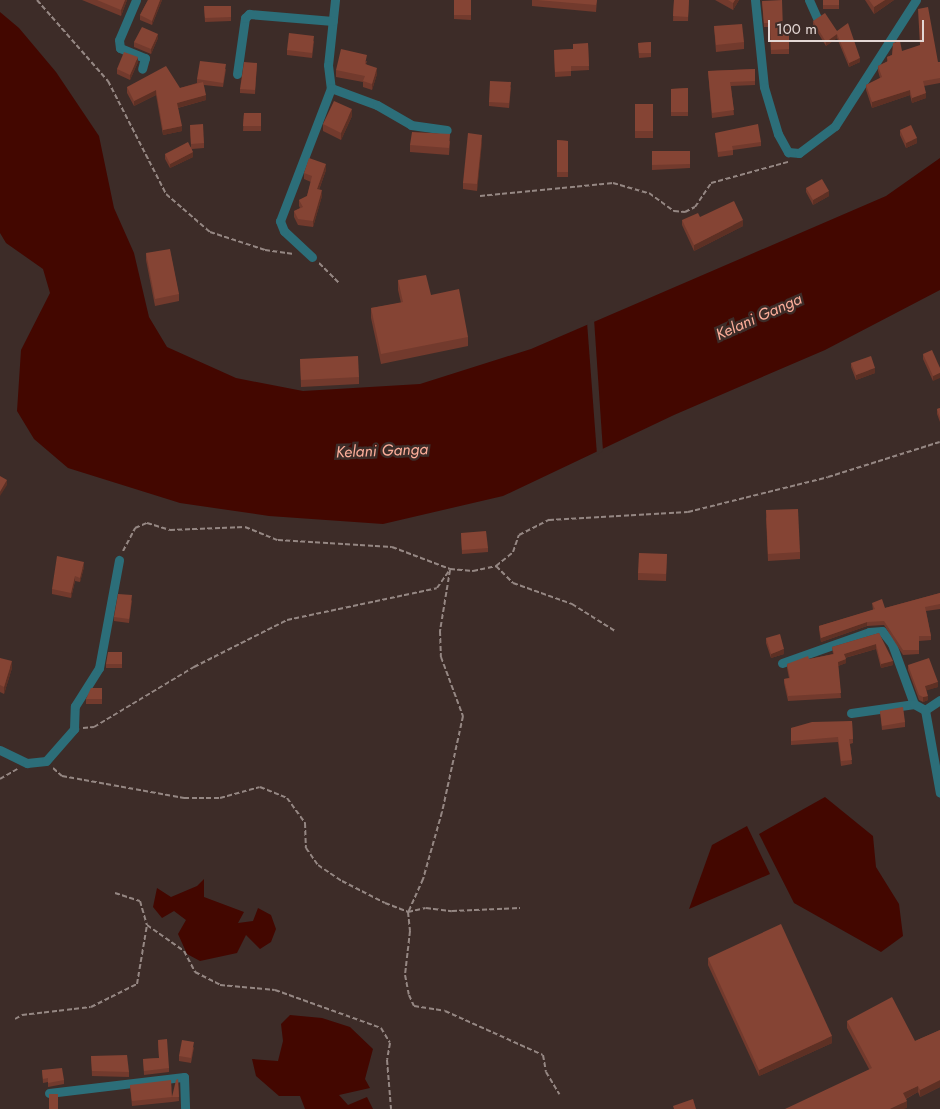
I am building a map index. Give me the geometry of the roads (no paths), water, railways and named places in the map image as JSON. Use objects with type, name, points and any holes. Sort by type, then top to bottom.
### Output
[{"type":"street","points":[[136,0],[118,40],[120,48],[145,58],[142,69]]},
{"type":"street","points":[[312,257],[284,231],[280,221],[331,88],[328,65],[334,0]]},
{"type":"street","points":[[755,0],[764,87],[775,125],[788,152],[799,153],[835,126],[915,0]]},
{"type":"street","points":[[809,0],[817,18]]},
{"type":"street","points":[[237,74],[248,14],[333,21]]},
{"type":"street","points":[[331,88],[377,105],[411,125],[447,130]]},
{"type":"street","points":[[0,750],[27,762],[46,761],[74,729],[75,706],[99,668],[119,560]]},
{"type":"street","points":[[782,663],[869,632],[882,630],[895,650],[914,704]]},
{"type":"street","points":[[925,710],[940,700]]},
{"type":"street","points":[[851,713],[914,704],[925,710]]},
{"type":"street","points":[[925,710],[940,792]]},
{"type":"street","points":[[49,1093],[184,1077],[185,1109]]},
{"type":"water","name":"Kelani Ganga","points":[[0,12],[19,28],[56,72],[99,136],[114,208],[134,253],[149,317],[167,347],[236,378],[303,391],[420,384],[531,349],[886,196],[940,158],[940,290],[825,350],[674,415],[503,496],[383,524],[269,516],[180,503],[68,468],[34,439],[17,411],[21,350],[50,293],[43,269],[6,243],[0,233]]},
{"type":"water","points":[[825,797],[873,836],[876,867],[899,904],[903,936],[881,952],[794,903],[759,834]]},
{"type":"water","points":[[747,826],[770,874],[689,909],[712,845]]},
{"type":"water","points":[[204,879],[204,897],[244,912],[238,923],[253,921],[258,908],[271,915],[276,929],[271,942],[260,949],[246,935],[237,953],[200,961],[187,954],[178,934],[186,920],[174,911],[162,918],[153,907],[157,888],[171,897],[197,886]]},
{"type":"water","points":[[290,1015],[322,1018],[350,1027],[373,1049],[365,1079],[370,1088],[339,1095],[348,1105],[367,1097],[373,1109],[305,1109],[300,1096],[279,1096],[256,1076],[252,1059],[278,1061],[283,1041],[281,1024]]}]
